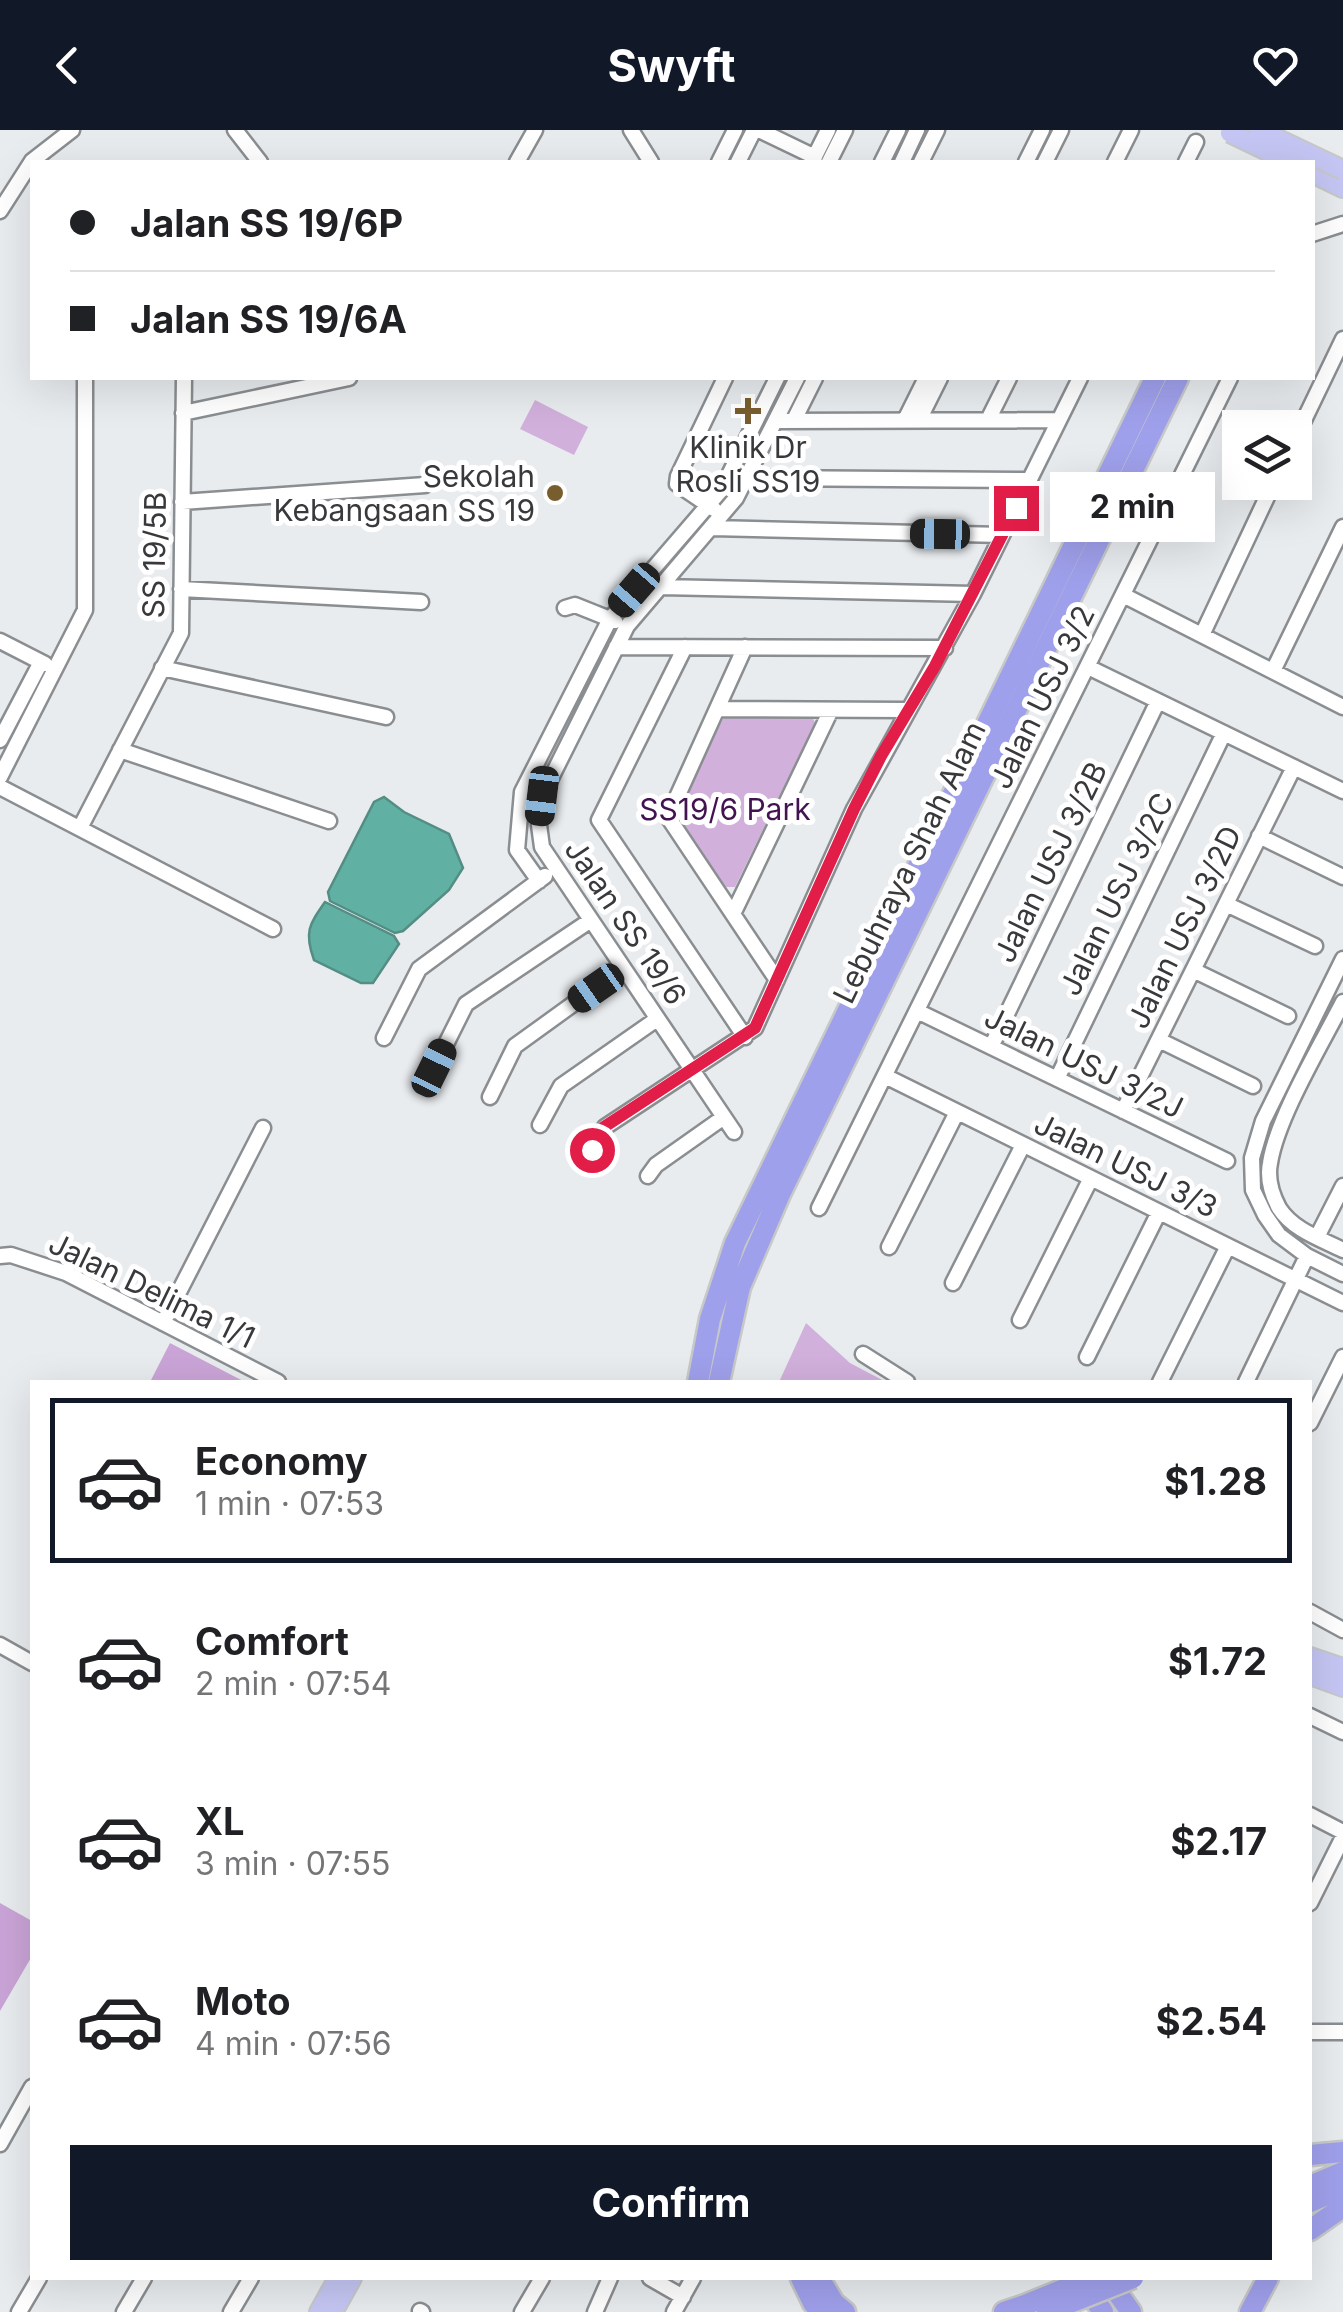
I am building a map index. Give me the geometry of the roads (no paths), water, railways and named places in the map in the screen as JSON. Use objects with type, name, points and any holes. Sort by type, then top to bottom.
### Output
[{"type":"highway","points":[[1261,160],[1276,130]]},
{"type":"highway","points":[[1288,160],[1300,130]]},
{"type":"highway","name":"Lebuhraya Shah Alam","points":[[698,1380],[710,1318],[735,1243],[1154,380]]},
{"type":"highway","name":"Lebuhraya Shah Alam","points":[[719,1380],[740,1287],[780,1194],[1177,380]]},
{"type":"highway","points":[[1312,2155],[1343,2152]]},
{"type":"highway","points":[[1312,2185],[1343,2172]]},
{"type":"highway","points":[[1312,2201],[1343,2188]]},
{"type":"highway","points":[[1312,2229],[1343,2207]]},
{"type":"highway","points":[[802,2280],[821,2312]]},
{"type":"highway","points":[[820,2280],[834,2303],[845,2312]]},
{"type":"highway","points":[[1081,2280],[1102,2312]]},
{"type":"highway","points":[[1014,2308],[1086,2280]]},
{"type":"highway","points":[[1108,2280],[1131,2312]]},
{"type":"highway","points":[[1047,2312],[1128,2280]]},
{"type":"highway","points":[[1250,2312],[1267,2280]]},
{"type":"main road","points":[[1259,130],[1307,160]]},
{"type":"main road","points":[[1226,132],[1283,160]]},
{"type":"main road","points":[[1315,165],[1340,181]]},
{"type":"main road","points":[[1315,174],[1340,181]]},
{"type":"main road","points":[[1312,1657],[1343,1668]]},
{"type":"main road","points":[[1312,1676],[1343,1687]]},
{"type":"main road","points":[[318,2312],[337,2280]]},
{"type":"main road","points":[[332,2312],[351,2280]]},
{"type":"street","points":[[235,130],[258,160]]},
{"type":"street","points":[[518,160],[534,130]]},
{"type":"street","points":[[631,130],[650,160]]},
{"type":"street","points":[[720,160],[735,130]]},
{"type":"street","points":[[739,160],[757,130],[817,160]]},
{"type":"street","points":[[819,160],[828,130]]},
{"type":"street","points":[[820,160],[845,130]]},
{"type":"street","points":[[883,160],[898,130]]},
{"type":"street","points":[[911,160],[918,130]]},
{"type":"street","points":[[912,160],[938,130]]},
{"type":"street","points":[[1027,160],[1042,130]]},
{"type":"street","points":[[1046,160],[1060,130]]},
{"type":"street","points":[[1116,160],[1130,130]]},
{"type":"street","points":[[33,160],[64,132]]},
{"type":"street","points":[[1187,160],[1196,142]]},
{"type":"street","points":[[0,211],[30,164]]},
{"type":"street","points":[[1315,233],[1343,224]]},
{"type":"street","points":[[1309,410],[1343,338]]},
{"type":"street","points":[[0,740],[84,610],[85,380]]},
{"type":"street","name":"SS 19/5B","points":[[80,828],[181,633],[184,380]]},
{"type":"street","points":[[183,413],[340,380]]},
{"type":"street","points":[[722,516],[677,484],[725,380]]},
{"type":"street","points":[[539,882],[518,850],[522,792],[610,619],[722,488],[776,380]]},
{"type":"street","name":"Jalan SS 19/6","points":[[734,1132],[542,847],[539,825],[542,796],[627,626],[722,516],[747,478],[795,380]]},
{"type":"street","points":[[794,420],[814,380]]},
{"type":"street","points":[[912,420],[925,380]]},
{"type":"street","points":[[912,420],[939,380]]},
{"type":"street","points":[[988,420],[1008,380]]},
{"type":"street","points":[[592,1150],[604,1127],[755,1028],[854,809],[973,594],[1079,380]]},
{"type":"street","name":"Jalan USJ 3/2","points":[[885,1076],[1229,380]]},
{"type":"street","points":[[776,420],[1059,420]]},
{"type":"street","points":[[747,478],[1030,480]]},
{"type":"street","points":[[182,502],[425,485]]},
{"type":"street","points":[[1202,635],[1266,500]]},
{"type":"street","points":[[1273,671],[1343,527]]},
{"type":"street","points":[[712,528],[1002,535]]},
{"type":"street","points":[[662,587],[973,594]]},
{"type":"street","points":[[182,589],[421,602]]},
{"type":"street","points":[[1123,595],[1343,707]]},
{"type":"street","points":[[564,608],[575,605],[627,626]]},
{"type":"street","points":[[0,640],[48,665]]},
{"type":"street","points":[[616,647],[944,648]]},
{"type":"street","points":[[684,647],[600,820],[745,1037]]},
{"type":"street","points":[[746,647],[668,817],[777,980]]},
{"type":"street","points":[[0,777],[48,665]]},
{"type":"street","points":[[1088,667],[1343,791]]},
{"type":"street","points":[[162,668],[386,717]]},
{"type":"street","name":"Jalan USJ 3/2B","points":[[991,1047],[1158,701]]},
{"type":"street","points":[[719,709],[908,710]]},
{"type":"street","points":[[733,914],[831,710]]},
{"type":"street","name":"Jalan USJ 3/2C","points":[[1057,1079],[1224,733]]},
{"type":"street","points":[[120,750],[330,821]]},
{"type":"street","name":"Jalan USJ 3/2D","points":[[1123,1111],[1294,767]]},
{"type":"street","points":[[0,787],[273,929]]},
{"type":"street","points":[[1260,836],[1343,877]]},
{"type":"street","points":[[384,1038],[419,969],[556,868]]},
{"type":"street","points":[[1226,904],[1315,946]]},
{"type":"street","points":[[434,1068],[466,1004],[591,920]]},
{"type":"street","points":[[1343,959],[1263,1121],[1252,1158],[1253,1190],[1278,1235],[1343,1274]]},
{"type":"street","points":[[490,1097],[514,1046],[623,968]]},
{"type":"street","points":[[1193,970],[1288,1016]]},
{"type":"street","points":[[1343,1002],[1276,1138],[1268,1168],[1271,1189],[1281,1210],[1302,1230],[1343,1250]]},
{"type":"street","name":"Jalan USJ 3/2J","points":[[917,1012],[1227,1162]]},
{"type":"street","points":[[540,1125],[561,1086],[658,1019]]},
{"type":"street","points":[[1326,1037],[1343,1046]]},
{"type":"street","points":[[1159,1040],[1253,1086]]},
{"type":"street","points":[[819,1208],[885,1076]]},
{"type":"street","name":"Jalan USJ 3/3","points":[[885,1076],[1343,1303]]},
{"type":"street","points":[[889,1247],[957,1112]]},
{"type":"street","points":[[648,1176],[656,1165],[724,1117]]},
{"type":"street","points":[[163,1323],[263,1128]]},
{"type":"street","points":[[953,1283],[1023,1144]]},
{"type":"street","points":[[1020,1320],[1091,1178]]},
{"type":"street","points":[[1317,1238],[1343,1186]]},
{"type":"street","points":[[1087,1357],[1159,1212]]},
{"type":"street","points":[[1161,1380],[1228,1246]]},
{"type":"street","name":"Jalan Delima 1/1","points":[[0,1256],[11,1255],[66,1273],[274,1380]]},
{"type":"street","points":[[1247,1380],[1308,1256]]},
{"type":"street","points":[[862,1354],[904,1380]]},
{"type":"street","points":[[1312,1419],[1343,1356]]},
{"type":"street","points":[[1312,1613],[1343,1630]]},
{"type":"street","points":[[0,1645],[30,1662]]},
{"type":"street","points":[[1312,1717],[1343,1732]]},
{"type":"street","points":[[1312,1816],[1343,1834],[1312,1899]]},
{"type":"street","points":[[1312,2032],[1343,2032]]},
{"type":"street","points":[[0,2144],[30,2091]]},
{"type":"street","points":[[19,2312],[38,2280]]},
{"type":"street","points":[[124,2312],[143,2280]]},
{"type":"street","points":[[231,2312],[250,2280]]},
{"type":"street","points":[[522,2312],[541,2280]]},
{"type":"street","points":[[594,2312],[609,2280]]},
{"type":"street","points":[[652,2280],[680,2307],[693,2280]]},
{"type":"place","name":"Klinik Dr Rosli SS19","points":[[748,411]]},
{"type":"place","name":"Sekolah Kebangsaan SS 19","points":[[555,493]]},
{"type":"park label","name":"SS19/6 Park","points":[[725,809]]}]
